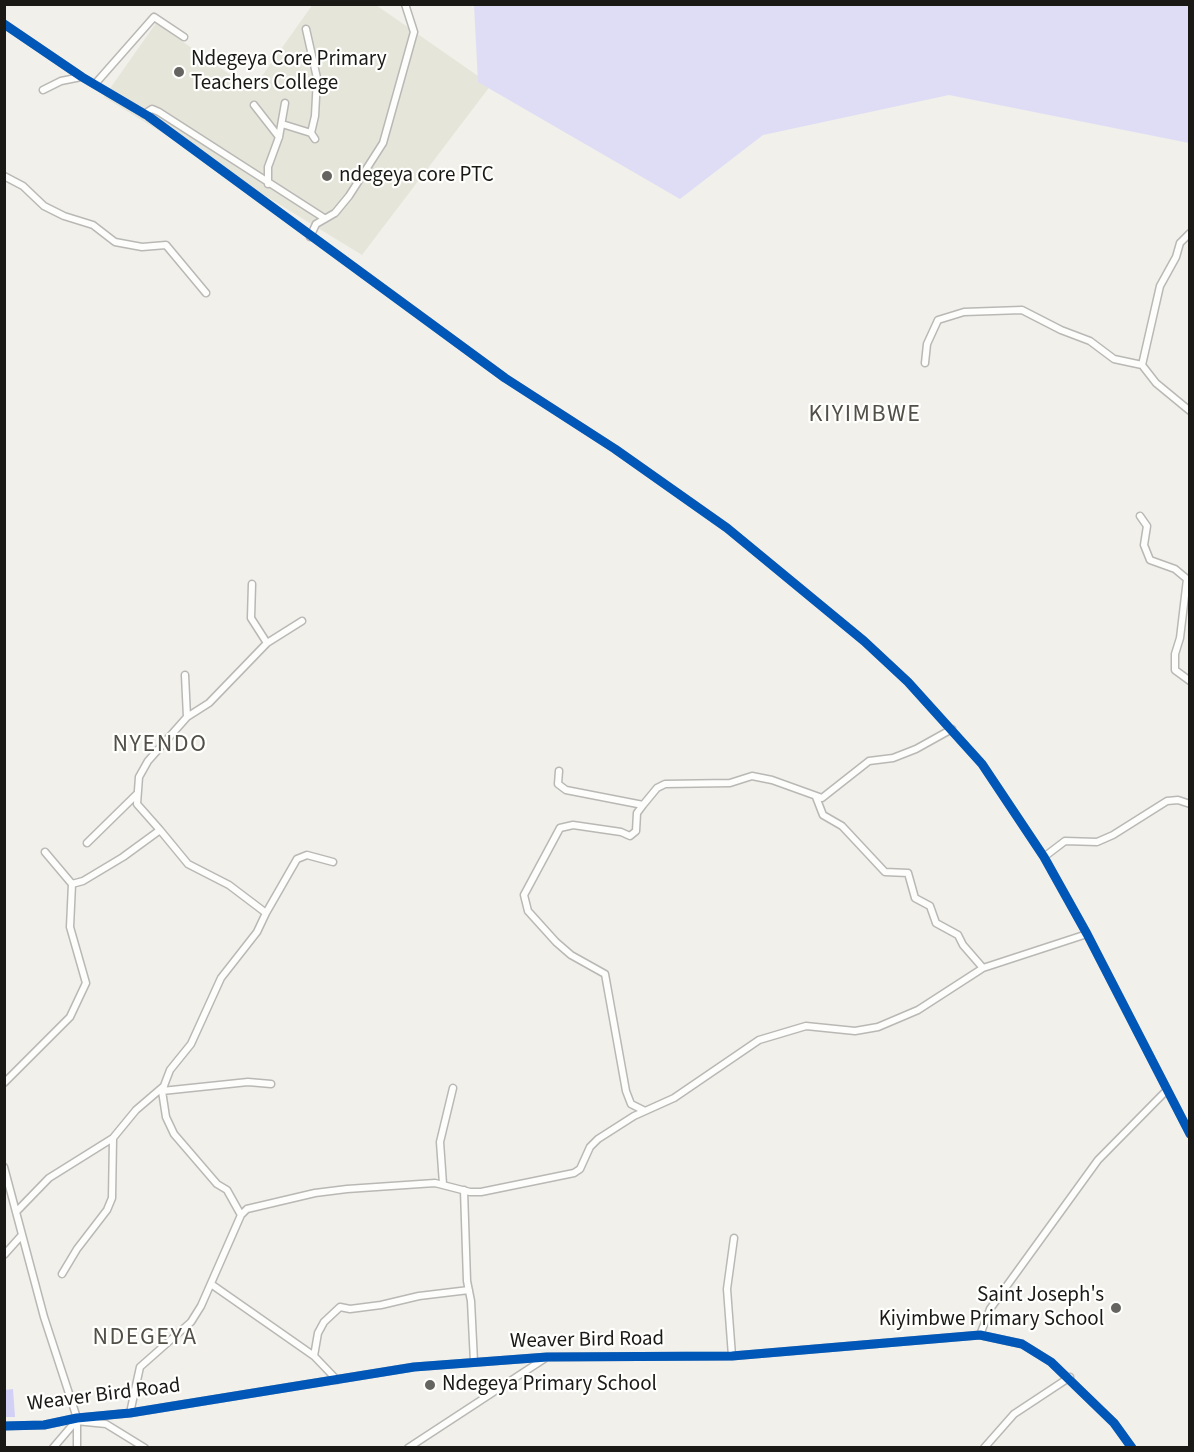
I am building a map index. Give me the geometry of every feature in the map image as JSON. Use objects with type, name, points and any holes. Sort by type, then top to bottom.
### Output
[{"type":"street","points":[[310,237],[316,224],[335,213],[349,196],[383,143],[414,32],[405,4]]},
{"type":"street","points":[[94,84],[154,17],[184,37]]},
{"type":"street","points":[[6,28],[144,114],[505,378],[615,449],[727,528],[864,641],[908,682],[952,729],[992,778],[1044,857],[1087,934],[1190,1134]]},
{"type":"street","points":[[282,124],[313,136],[317,78],[306,29]]},
{"type":"street","points":[[43,90],[61,81],[82,77]]},
{"type":"street","points":[[268,184],[268,167],[279,136],[285,102]]},
{"type":"street","points":[[254,105],[279,136]]},
{"type":"street","points":[[144,114],[152,109],[159,112],[324,218]]},
{"type":"street","points":[[4,176],[23,186],[44,206],[64,216],[93,225],[116,243],[142,247],[166,245],[206,293]]},
{"type":"street","points":[[1142,365],[1160,286],[1176,257],[1180,243],[1190,233]]},
{"type":"street","points":[[925,363],[927,345],[938,320],[964,312],[1022,310],[1090,341],[1114,359],[1142,365],[1156,383],[1190,411]]},
{"type":"street","points":[[1140,516],[1147,526],[1144,545],[1150,560],[1175,569],[1187,579],[1180,638],[1175,654],[1176,670],[1190,681]]},
{"type":"street","points":[[252,584],[251,618],[267,643]]},
{"type":"street","points":[[266,912],[229,885],[188,864],[139,807],[137,794],[143,768],[187,717],[209,703],[267,643],[302,621]]},
{"type":"street","points":[[185,675],[187,717]]},
{"type":"street","points":[[645,1111],[631,1104],[626,1090],[605,974],[571,955],[528,911],[524,895],[560,828],[573,825],[621,832],[630,836],[636,831],[637,813],[657,788],[665,784],[730,783],[752,776],[772,780],[816,797],[825,797],[854,770],[869,761],[893,758],[910,752],[952,729]]},
{"type":"street","points":[[559,771],[558,784],[566,790],[643,805]]},
{"type":"street","points":[[87,843],[137,794]]},
{"type":"street","points":[[816,797],[823,815],[842,826],[885,872],[908,873],[915,898],[930,906],[936,923],[958,935],[963,945],[983,968]]},
{"type":"street","points":[[1044,857],[1065,841],[1097,842],[1113,835],[1167,801],[1178,800],[1190,804]]},
{"type":"street","points":[[72,884],[78,884],[123,857],[160,831]]},
{"type":"street","points":[[4,1083],[70,1017],[86,983],[70,927],[72,884],[45,852]]},
{"type":"street","points":[[241,1215],[228,1190],[217,1184],[174,1134],[166,1117],[163,1088],[170,1070],[191,1044],[221,978],[257,932],[297,859],[307,855],[333,862]]},
{"type":"street","points":[[130,1413],[143,1362],[191,1322],[211,1284],[241,1215],[256,1206],[315,1193],[443,1184],[481,1192],[574,1173],[580,1169],[590,1147],[598,1139],[697,1084],[759,1040],[806,1026],[855,1031],[878,1027],[918,1010],[983,968],[1087,934]]},
{"type":"street","points":[[16,1212],[49,1178],[113,1138],[142,1103],[163,1088],[248,1082],[271,1084]]},
{"type":"street","points":[[443,1184],[440,1142],[453,1088]]},
{"type":"street","points":[[980,1335],[990,1309],[1098,1160],[1166,1091]]},
{"type":"street","points":[[62,1274],[77,1249],[107,1210],[112,1197],[113,1138]]},
{"type":"street","points":[[4,1167],[21,1236],[77,1419],[77,1448]]},
{"type":"street","points":[[464,1190],[474,1362]]},
{"type":"street","points":[[4,1255],[21,1236]]},
{"type":"street","points":[[732,1356],[727,1289],[734,1238]]},
{"type":"street","points":[[211,1284],[314,1356],[337,1380]]},
{"type":"street","points":[[314,1356],[318,1333],[324,1322],[340,1307],[350,1309],[381,1305],[419,1296],[469,1290]]},
{"type":"street","name":"Weaver Bird Road","points":[[4,1426],[44,1425],[130,1413],[414,1367],[548,1357],[732,1356],[980,1335],[1022,1344],[1070,1377],[1114,1423],[1132,1448]]},
{"type":"street","points":[[408,1448],[548,1357]]},
{"type":"street","points":[[984,1448],[1014,1414],[1070,1377]]},
{"type":"street","points":[[53,1448],[77,1419]]},
{"type":"street","points":[[77,1419],[106,1424],[145,1448]]},
{"type":"shaded area","name":"ndegeya core PTC","points":[[313,4],[376,5],[491,85],[362,255],[104,97],[156,23],[252,90]]},
{"type":"shaded area","points":[[474,5],[1189,5],[1189,143],[949,95],[763,135],[680,199],[478,82]]},
{"type":"shaded area","points":[[13,1389],[15,1417],[5,1417],[5,1390]]},
{"type":"cycle path","points":[[4,24],[82,77],[148,116],[505,378],[615,449],[727,528],[864,641],[908,682],[982,764],[1044,857],[1087,934],[1190,1134]]},
{"type":"cycle path","points":[[4,1426],[44,1425],[77,1418],[130,1413],[414,1367],[547,1357],[732,1356],[980,1335],[1022,1344],[1051,1362],[1114,1423],[1132,1448]]},
{"type":"place","name":"Ndegeya Core Primary Teachers College","points":[[179,72]]},
{"type":"place","name":"ndegeya core PTC","points":[[327,176]]},
{"type":"place","name":"Saint Joseph's Kiyimbwe Primary School","points":[[1116,1308]]},
{"type":"place","name":"Ndegeya Primary School","points":[[430,1385]]},
{"type":"district","name":"KIYIMBWE","points":[[865,416]]},
{"type":"district","name":"NYENDO","points":[[160,746]]},
{"type":"district","name":"NDEGEYA","points":[[145,1339]]}]
